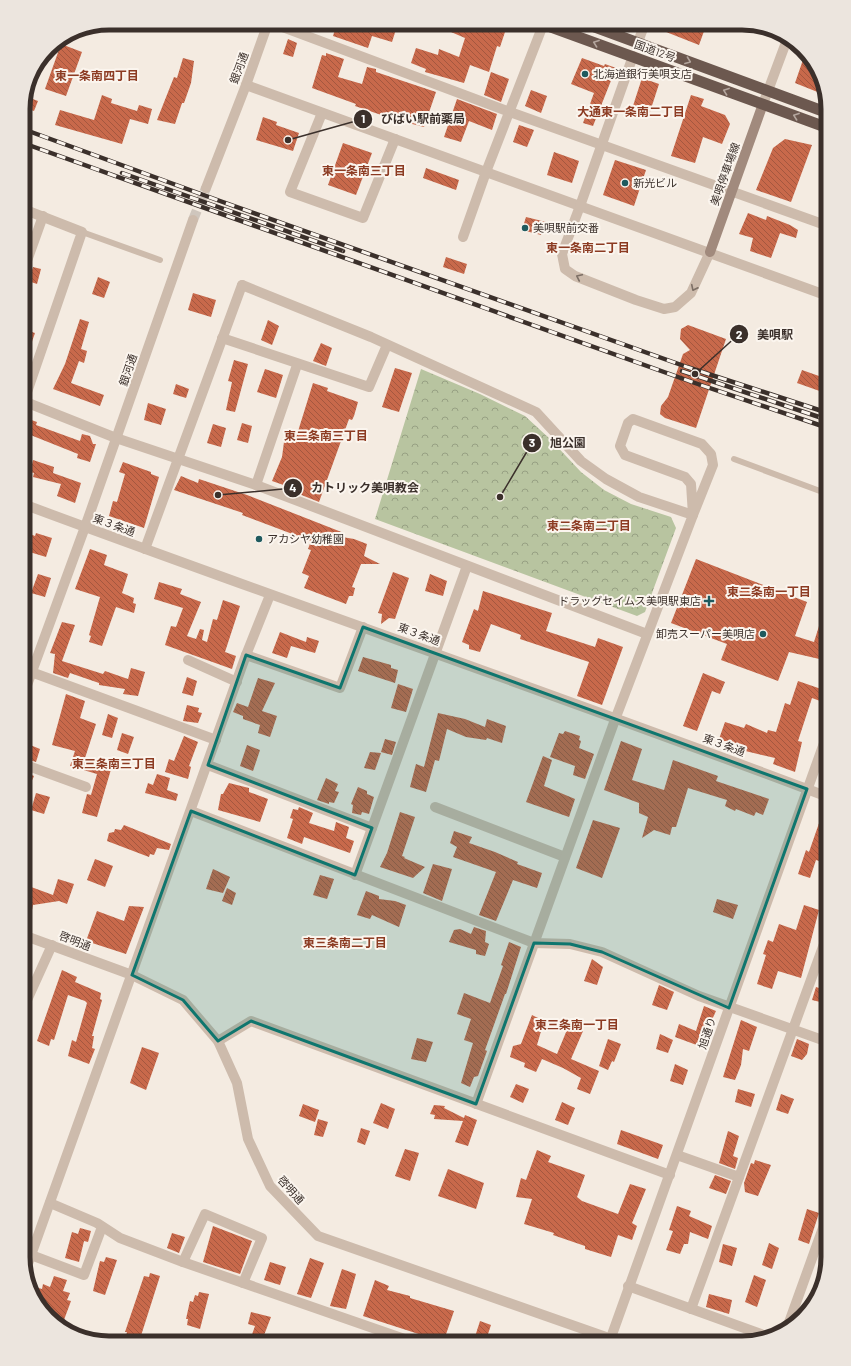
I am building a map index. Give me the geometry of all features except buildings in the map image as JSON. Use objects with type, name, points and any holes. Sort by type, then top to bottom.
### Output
[{"type":"highway","name":"国道12号","points":[[559,30],[821,125]]},
{"type":"highway","name":"国道12号","points":[[604,30],[821,110]]},
{"type":"main road","points":[[633,56],[638,42]]},
{"type":"main road","name":"美唄停車場線","points":[[710,252],[763,104]]},
{"type":"street","name":"銀河通","points":[[206,188],[266,30]]},
{"type":"street","points":[[291,30],[510,112],[732,190],[821,223]]},
{"type":"street","points":[[463,237],[540,30]]},
{"type":"street","points":[[638,42],[642,30]]},
{"type":"street","points":[[763,104],[786,43]]},
{"type":"street","points":[[633,56],[562,254],[565,268],[575,276],[664,310],[676,307],[692,293],[710,252]]},
{"type":"street","points":[[246,85],[821,293]]},
{"type":"street","points":[[322,113],[290,192],[363,218],[394,139]]},
{"type":"street","points":[[30,211],[82,232],[30,384]]},
{"type":"street","points":[[30,252],[43,216]]},
{"type":"street","name":"銀河通","points":[[30,664],[85,527],[193,220]]},
{"type":"street","points":[[145,549],[242,285],[386,345],[536,412],[581,461],[606,479],[639,497],[694,515]]},
{"type":"street","points":[[222,338],[297,365],[369,388],[386,345]]},
{"type":"street","points":[[256,485],[297,365]]},
{"type":"street","points":[[30,403],[116,438],[256,485],[647,634]]},
{"type":"street","points":[[476,1104],[616,717],[647,634],[694,515],[713,465],[711,454],[702,444],[633,419],[628,423],[620,446],[625,455],[685,477],[691,484],[694,515]]},
{"type":"street","name":"東３条通","points":[[30,507],[270,595],[363,626],[616,717],[821,794]]},
{"type":"street","points":[[355,875],[467,566]]},
{"type":"street","points":[[102,1227],[84,1275],[31,1255],[208,765],[246,655],[270,595]]},
{"type":"street","points":[[246,655],[340,688],[363,626]]},
{"type":"street","points":[[188,660],[237,682]]},
{"type":"street","points":[[30,672],[216,740]]},
{"type":"street","name":"旭通り","points":[[611,1336],[670,1175],[821,751]]},
{"type":"street","points":[[208,765],[372,828]]},
{"type":"street","points":[[30,767],[86,787]]},
{"type":"street","points":[[434,807],[565,857]]},
{"type":"street","points":[[191,811],[534,943],[570,944],[602,952],[642,971],[729,1008],[821,1039]]},
{"type":"street","name":"啓明通","points":[[30,937],[132,975],[183,1000],[218,1041],[237,1082],[248,1139],[270,1186],[318,1236],[595,1336]]},
{"type":"street","points":[[30,994],[52,945]]},
{"type":"street","points":[[691,1309],[821,953]]},
{"type":"street","points":[[218,1041],[251,1021],[670,1175]]},
{"type":"street","points":[[677,1155],[739,1177]]},
{"type":"street","points":[[50,1203],[102,1227],[120,1238],[183,1262],[396,1336]]},
{"type":"street","points":[[183,1262],[205,1214],[262,1238],[244,1283]]},
{"type":"street","points":[[790,1319],[821,1233]]},
{"type":"street","points":[[628,1286],[759,1334]]},
{"type":"lane","points":[[82,232],[160,260]]},
{"type":"lane","points":[[734,459],[821,491]]},
{"type":"highlighted area","points":[[363,627],[807,789],[729,1008],[602,952],[570,944],[534,943],[476,1104],[251,1021],[218,1041],[183,1000],[132,975],[191,811],[355,875],[372,828],[208,765],[246,655],[340,688]]},
{"type":"green space","points":[[421,369],[480,394],[525,416],[550,439],[581,472],[604,490],[631,504],[671,517],[676,528],[645,612],[637,616],[375,519]]},
{"type":"tunnel","points":[[193,220],[206,188]]},
{"type":"railway","points":[[30,132],[220,201],[687,367],[821,411]]},
{"type":"railway","points":[[30,146],[692,382],[821,426]]},
{"type":"railway","points":[[122,173],[343,251]]},
{"type":"railway","points":[[682,371],[821,418]]},
{"type":"place","name":"北海道銀行美唄支店","points":[[585,74]]},
{"type":"place","name":"びばい駅前薬局","points":[[288,140]]},
{"type":"place","name":"新光ビル","points":[[625,183]]},
{"type":"place","name":"美唄駅前交番","points":[[525,228]]},
{"type":"place","name":"美唄駅","points":[[695,374]]},
{"type":"place","name":"カトリック美唄教会","points":[[218,495]]},
{"type":"place","name":"旭公園","points":[[500,497]]},
{"type":"place","name":"アカシヤ幼稚園","points":[[259,539]]},
{"type":"place","name":"ドラッグセイムス美唄駅東店","points":[[709,601]]},
{"type":"place","name":"卸売スーパー美唄店","points":[[763,634]]},
{"type":"district","name":"東一条南四丁目","points":[[97,76]]},
{"type":"district","name":"大通東一条南二丁目","points":[[631,112]]},
{"type":"district","name":"東一条南三丁目","points":[[364,171]]},
{"type":"district","name":"東一条南二丁目","points":[[588,248]]},
{"type":"district","name":"東二条南三丁目","points":[[326,436]]},
{"type":"district","name":"東二条南二丁目","points":[[589,526]]},
{"type":"district","name":"東二条南一丁目","points":[[769,592]]},
{"type":"district","name":"東三条南三丁目","points":[[114,764]]},
{"type":"district","name":"東三条南二丁目","points":[[345,943]]},
{"type":"district","name":"東三条南一丁目","points":[[577,1025]]}]
